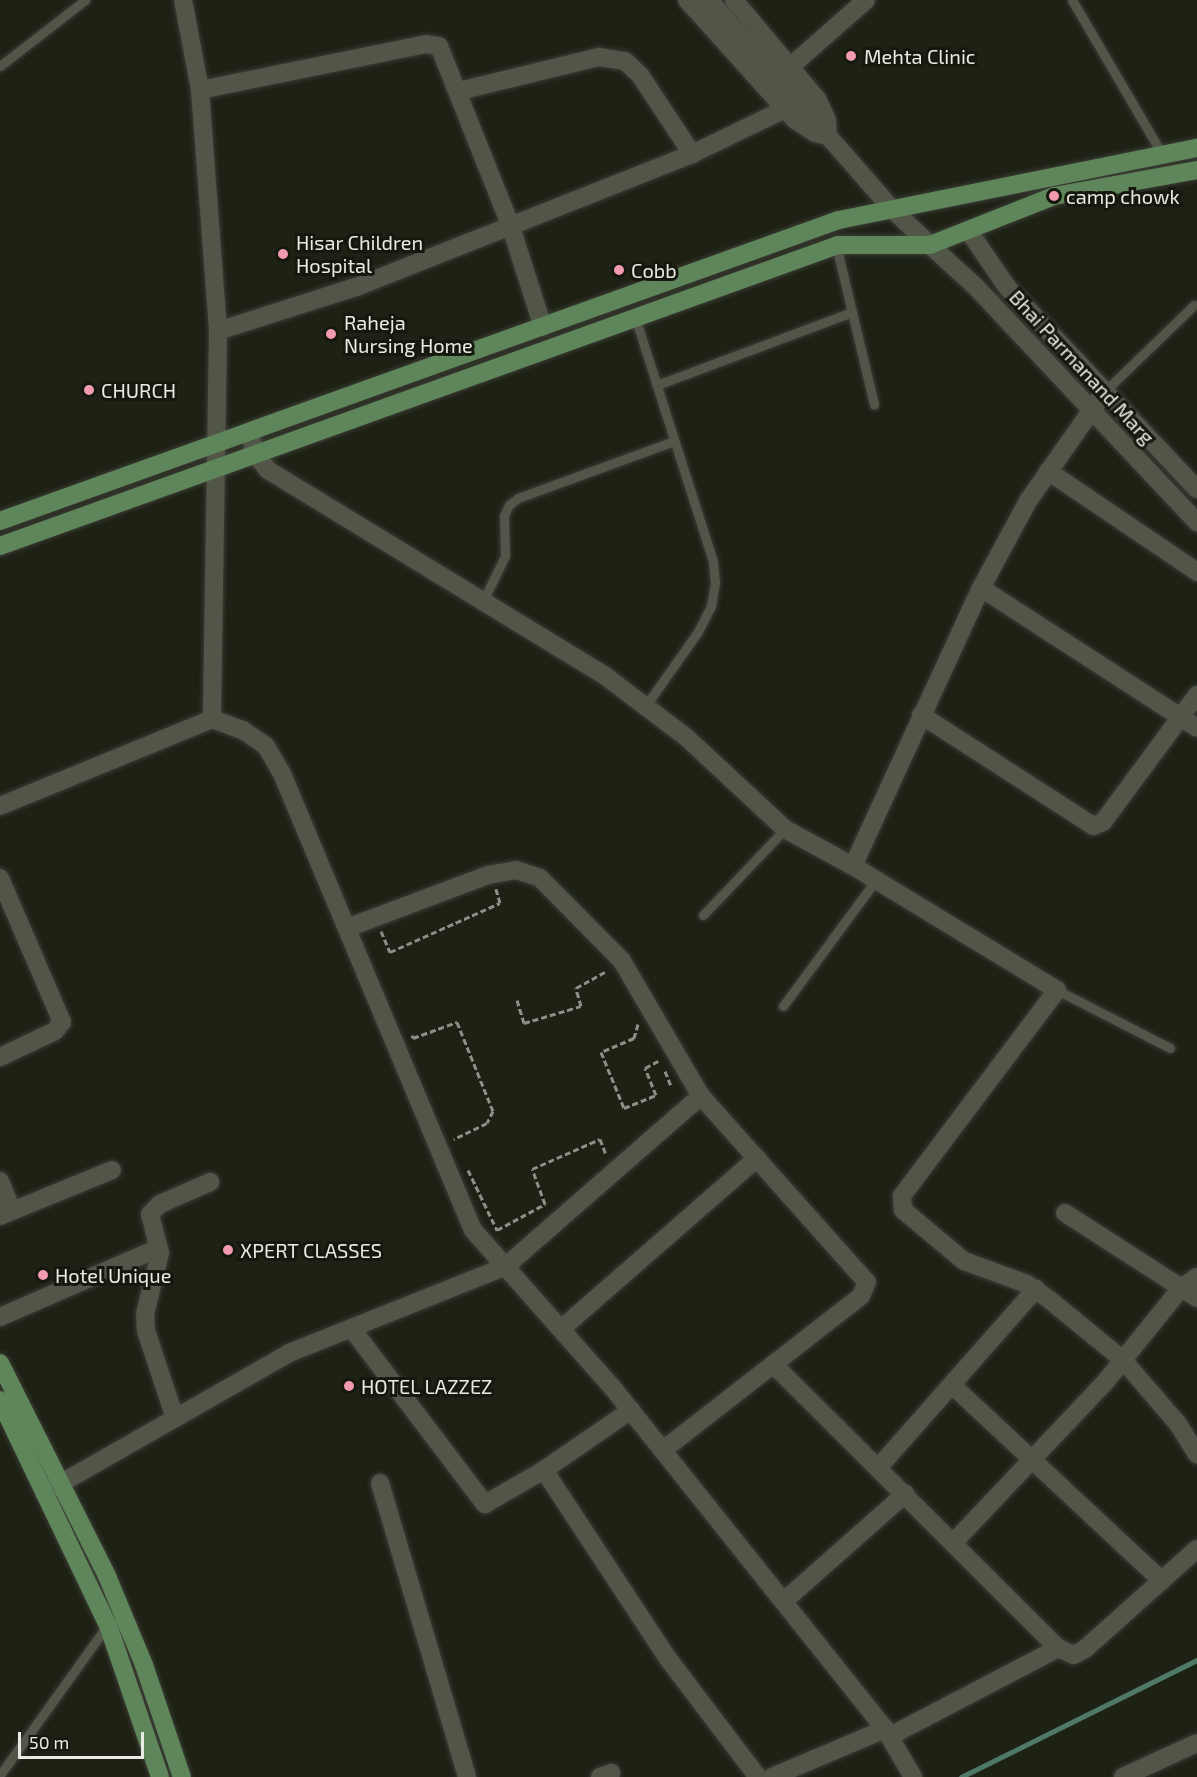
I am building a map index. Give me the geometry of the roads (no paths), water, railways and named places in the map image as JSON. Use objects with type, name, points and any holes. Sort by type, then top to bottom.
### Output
[{"type":"main road","points":[[0,520],[839,220],[1197,148]]},
{"type":"main road","points":[[0,546],[836,245],[930,245],[970,233],[1054,196],[1197,170]]},
{"type":"main road","points":[[0,1363],[120,1607],[182,1777]]},
{"type":"main road","points":[[0,1400],[108,1625],[160,1777]]},
{"type":"street","points":[[183,0],[200,90],[218,331],[214,444],[212,719]]},
{"type":"street","points":[[687,0],[785,109],[806,128],[828,136],[824,110],[734,0]]},
{"type":"street","name":"Bhai Parmanand Marg","points":[[709,0],[892,209],[976,287],[1197,522]]},
{"type":"street","points":[[790,67],[866,0]]},
{"type":"street","points":[[200,90],[433,44],[444,54],[459,91],[511,226],[543,327]]},
{"type":"street","points":[[459,91],[599,57],[625,61],[640,75],[692,154]]},
{"type":"street","points":[[218,331],[356,287],[692,154],[785,109]]},
{"type":"street","name":"Bhai Parmanand Marg","points":[[970,233],[1007,287],[1197,489]]},
{"type":"street","points":[[853,866],[981,588],[1047,471],[1090,408],[1105,391]]},
{"type":"street","points":[[249,432],[256,455],[268,470],[484,599],[647,704],[785,829],[853,866],[1057,990],[899,1200],[903,1210],[964,1261],[1036,1289],[1123,1360],[1178,1424],[1197,1454]]},
{"type":"street","points":[[1047,471],[1197,572]]},
{"type":"street","points":[[981,588],[1189,723]]},
{"type":"street","points":[[921,715],[1093,826],[1103,822],[1189,723],[1197,694]]},
{"type":"street","points":[[0,806],[212,719],[243,730],[266,746],[283,776],[473,1230],[631,1410],[888,1732],[913,1777]]},
{"type":"street","points":[[347,928],[488,875],[516,870],[540,878],[622,961],[701,1096],[867,1282],[861,1296],[663,1450]]},
{"type":"street","points":[[0,878],[62,1022],[55,1031],[0,1057]]},
{"type":"street","points":[[44,1493],[289,1353],[506,1266],[701,1096]]},
{"type":"street","points":[[561,1329],[757,1158]]},
{"type":"street","points":[[0,1181],[6,1213],[112,1170]]},
{"type":"street","points":[[175,1418],[146,1331],[146,1314],[158,1272],[159,1248],[150,1222],[153,1209],[210,1182]]},
{"type":"street","points":[[1065,1212],[1197,1298]]},
{"type":"street","points":[[0,1317],[159,1248]]},
{"type":"street","points":[[954,1542],[1123,1360],[1182,1288],[1197,1277]]},
{"type":"street","points":[[878,1468],[1036,1289]]},
{"type":"street","points":[[352,1329],[482,1502],[493,1503],[631,1410]]},
{"type":"street","points":[[773,1364],[1058,1648],[1074,1655],[1086,1649],[1197,1549]]},
{"type":"street","points":[[952,1385],[1161,1580]]},
{"type":"street","points":[[544,1470],[672,1664],[758,1777]]},
{"type":"street","points":[[380,1483],[467,1777]]},
{"type":"street","points":[[784,1601],[905,1494]]},
{"type":"street","points":[[772,1777],[888,1732],[1058,1648]]},
{"type":"street","points":[[1123,1777],[1195,1749]]},
{"type":"lane","points":[[0,66],[85,0]]},
{"type":"lane","points":[[1072,0],[1162,154]]},
{"type":"lane","points":[[836,245],[874,405]]},
{"type":"lane","points":[[1105,391],[1194,305]]},
{"type":"lane","points":[[657,385],[852,312]]},
{"type":"lane","points":[[635,317],[713,561],[715,583],[711,606],[697,633],[647,704]]},
{"type":"lane","points":[[484,599],[505,556],[504,516],[509,505],[518,498],[674,441]]},
{"type":"lane","points":[[703,915],[785,829]]},
{"type":"lane","points":[[783,1006],[876,880]]},
{"type":"lane","points":[[1057,990],[1170,1048]]},
{"type":"lane","points":[[0,1775],[120,1607]]},
{"type":"waterway","points":[[961,1777],[1197,1660]]},
{"type":"place","name":"Mehta Clinic","points":[[851,56]]},
{"type":"place","name":"camp chowk","points":[[1054,196]]},
{"type":"place","name":"Hisar Children Hospital","points":[[283,254]]},
{"type":"place","name":"Cobb","points":[[619,270]]},
{"type":"place","name":"Raheja Nursing Home","points":[[331,334]]},
{"type":"place","name":"CHURCH","points":[[89,390]]},
{"type":"place","name":"XPERT CLASSES","points":[[228,1250]]},
{"type":"place","name":"Hotel Unique","points":[[43,1275]]},
{"type":"place","name":"HOTEL LAZZEZ","points":[[349,1386]]}]
